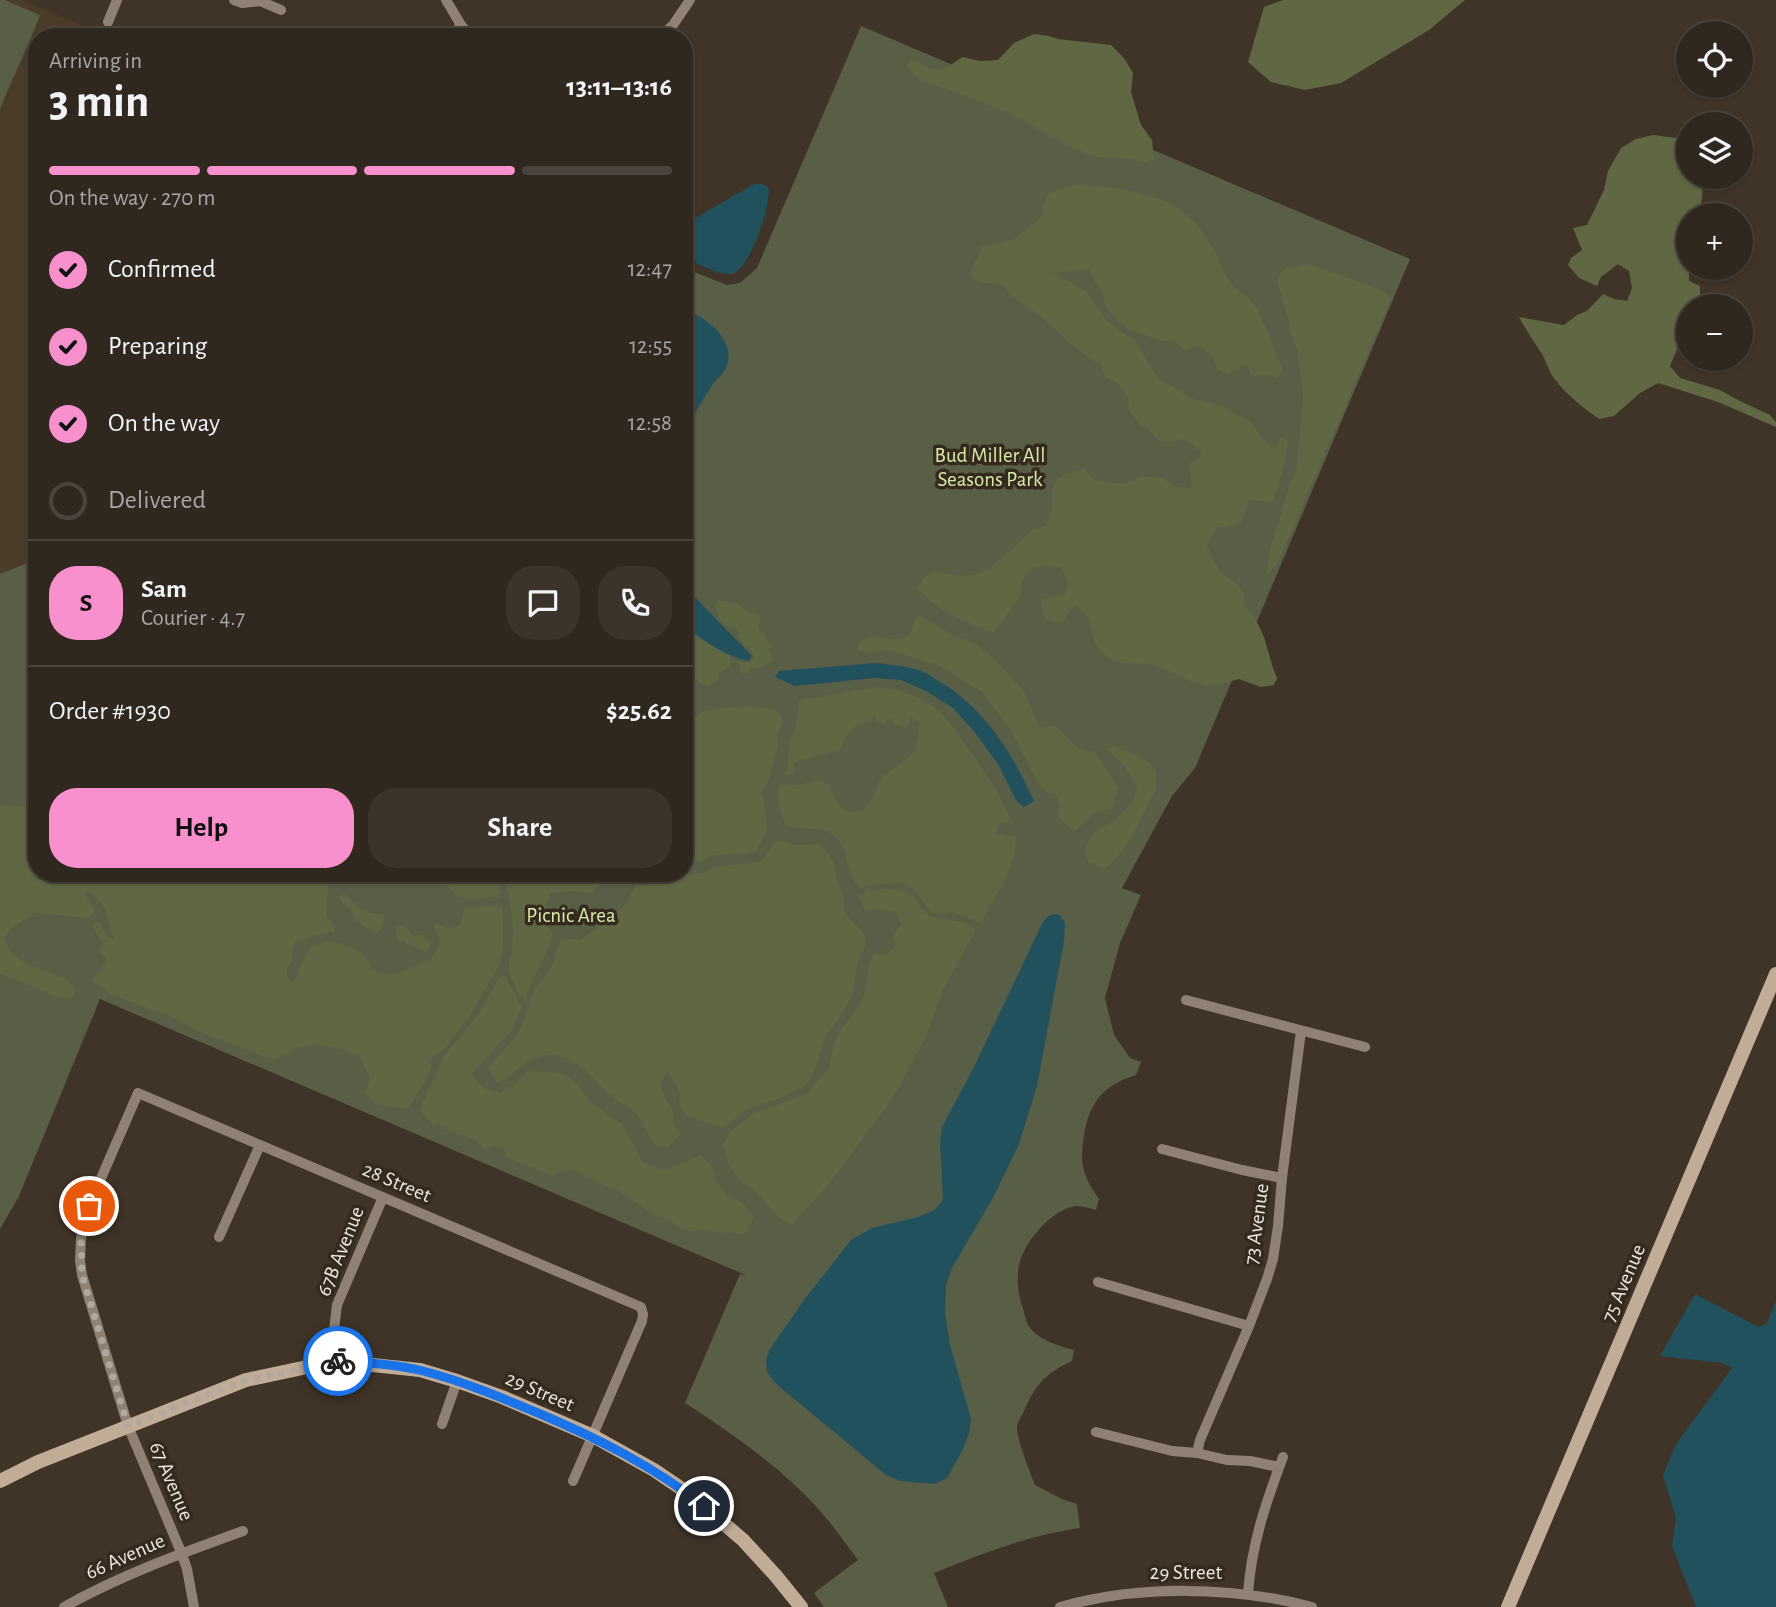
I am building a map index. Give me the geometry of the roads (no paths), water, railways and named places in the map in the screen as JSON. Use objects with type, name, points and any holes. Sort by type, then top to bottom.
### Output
[{"type":"street","points":[[108,22],[117,0]]},
{"type":"street","points":[[234,0],[242,3],[260,0],[281,10]]},
{"type":"street","points":[[446,0],[464,28]]},
{"type":"street","points":[[670,28],[690,0]]},
{"type":"street","name":"75 Avenue","points":[[1508,1607],[1776,974]]},
{"type":"street","points":[[1186,1000],[1364,1047]]},
{"type":"street","name":"73 Avenue","points":[[1197,1453],[1273,1259],[1301,1031]]},
{"type":"street","name":"28 Street","points":[[138,1093],[641,1307],[642,1321],[593,1436]]},
{"type":"street","name":"67 Avenue","points":[[138,1093],[84,1220],[80,1249],[82,1275],[128,1426],[187,1569],[194,1607]]},
{"type":"street","points":[[219,1237],[260,1145]]},
{"type":"street","points":[[1162,1149],[1282,1178]]},
{"type":"street","name":"67B Avenue","points":[[335,1361],[337,1305],[383,1197]]},
{"type":"street","points":[[1098,1282],[1249,1326]]},
{"type":"street","name":"29 Street","points":[[0,1480],[38,1462],[246,1380],[335,1361],[420,1370],[502,1397],[593,1436],[654,1469],[688,1493],[743,1540],[802,1607]]},
{"type":"street","points":[[442,1424],[457,1381]]},
{"type":"street","points":[[1096,1432],[1172,1451],[1227,1460],[1281,1462],[1256,1537],[1250,1563],[1248,1594]]},
{"type":"street","points":[[573,1481],[593,1436]]},
{"type":"street","name":"66 Avenue","points":[[64,1607],[86,1594],[181,1552],[243,1531]]},
{"type":"street","name":"29 Street","points":[[1060,1607],[1084,1600],[1140,1593],[1203,1591],[1248,1594],[1312,1607]]},
{"type":"water","points":[[754,184],[768,187],[767,207],[758,236],[745,263],[731,274],[719,273],[693,262],[693,219]]},
{"type":"water","points":[[693,314],[718,332],[728,350],[725,370],[693,418]]},
{"type":"water","points":[[693,595],[752,656],[748,661],[739,659],[693,632]]},
{"type":"water","points":[[876,663],[924,672],[972,706],[997,735],[1034,801],[1024,807],[1016,800],[998,764],[973,730],[953,708],[926,691],[901,680],[875,678],[795,686],[775,677],[779,671]]},
{"type":"water","points":[[1060,915],[1065,923],[1064,941],[1037,1086],[1019,1144],[994,1196],[952,1268],[946,1285],[945,1313],[950,1345],[971,1419],[969,1433],[947,1478],[935,1484],[901,1481],[886,1475],[775,1383],[767,1372],[766,1360],[770,1349],[804,1300],[851,1240],[872,1228],[935,1210],[943,1200],[940,1142],[942,1127],[973,1069],[1042,924],[1047,917]]},
{"type":"water","points":[[1695,1294],[1759,1327],[1767,1323],[1776,1301],[1776,1607],[1696,1607],[1672,1546],[1676,1518],[1663,1475],[1676,1444],[1732,1368],[1722,1363],[1660,1356]]},
{"type":"park label","name":"Bud Miller All Seasons Park","points":[[990,467]]},
{"type":"park label","name":"Picnic Area","points":[[571,915]]}]
